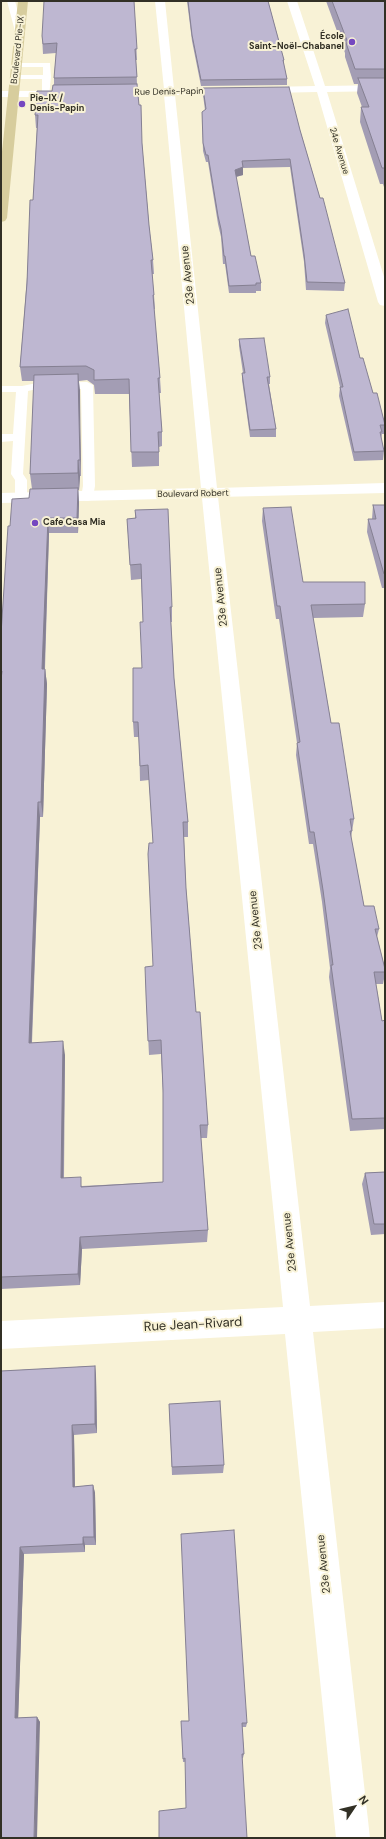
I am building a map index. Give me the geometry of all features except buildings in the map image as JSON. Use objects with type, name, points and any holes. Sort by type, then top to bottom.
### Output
[{"type":"main road","name":"Boulevard Pie-IX","points":[[1,218],[23,1]]},
{"type":"street","name":"23e Avenue","points":[[160,1],[210,494],[353,1838]]},
{"type":"street","name":"24e Avenue","points":[[292,1],[321,89],[385,302]]},
{"type":"street","name":"Rue Denis-Papin","points":[[100,93],[385,88]]},
{"type":"street","points":[[1,94],[77,94]]},
{"type":"street","name":"Boulevard Robert","points":[[1,498],[210,494],[385,488]]},
{"type":"street","name":"Rue Jean-Rivard","points":[[1,1335],[385,1315]]},
{"type":"lane","points":[[11,1],[20,35]]},
{"type":"lane","points":[[17,65],[47,65],[46,94]]},
{"type":"lane","points":[[15,77],[47,77]]},
{"type":"lane","points":[[1,389],[22,389],[37,386],[87,385],[89,486],[87,496]]},
{"type":"lane","points":[[21,498],[21,480],[17,474],[22,389]]},
{"type":"lane","points":[[1,438],[19,438]]},
{"type":"place","name":"École Saint-Noël-Chabanel","points":[[352,42]]},
{"type":"place","name":"Pie-IX / Denis-Papin","points":[[22,104]]},
{"type":"place","name":"Cafe Casa Mia","points":[[35,523]]}]
